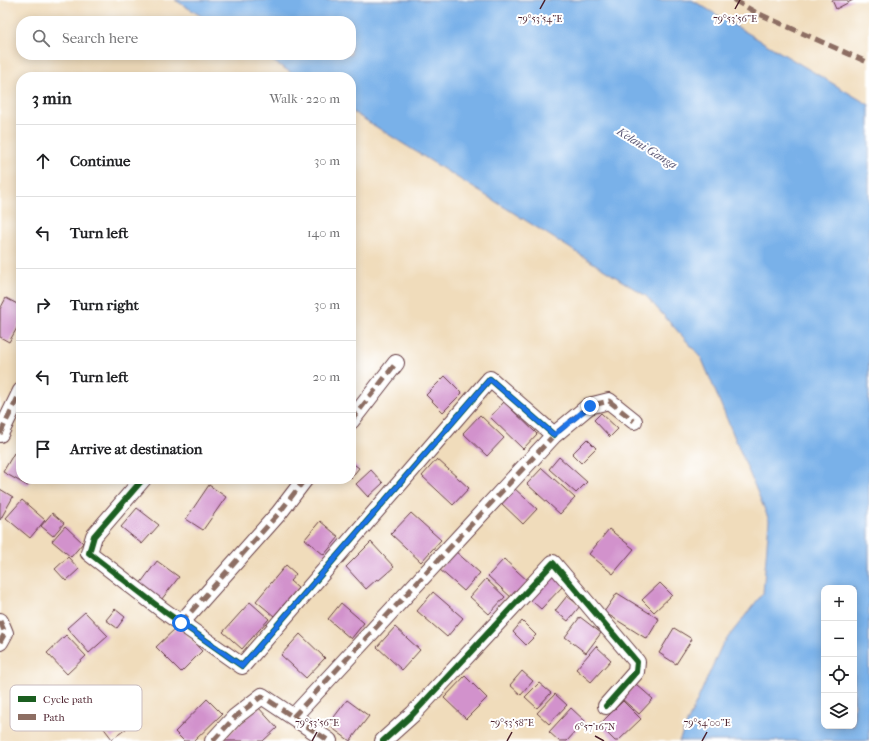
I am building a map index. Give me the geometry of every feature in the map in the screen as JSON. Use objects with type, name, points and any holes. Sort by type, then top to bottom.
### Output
[{"type":"street","points":[[356,415],[396,363]]},
{"type":"street","points":[[139,484],[94,536],[89,553],[181,623],[242,666],[490,379],[554,435]]},
{"type":"street","points":[[0,434],[16,401]]},
{"type":"street","points":[[293,717],[554,435],[590,406],[609,401],[634,421]]},
{"type":"street","points":[[181,623],[279,513],[301,484]]},
{"type":"street","points":[[383,741],[413,714],[553,563],[637,662],[636,672],[606,706]]},
{"type":"street","points":[[0,621],[5,633],[0,642]]},
{"type":"street","points":[[212,741],[235,717],[262,696],[329,741]]},
{"type":"water","name":"Kelani Ganga","points":[[175,0],[692,0],[869,105],[869,741],[679,741],[722,645],[763,593],[769,520],[701,357],[646,296],[356,114],[356,72],[290,72],[271,60],[356,60],[356,16],[201,16]]},
{"type":"building","points":[[832,0],[853,0],[836,9]]},
{"type":"building","points":[[6,298],[16,303],[16,330],[9,342],[0,337],[0,309]]},
{"type":"building","points":[[445,376],[462,393],[443,412],[426,395]]},
{"type":"building","points":[[504,402],[537,434],[523,449],[490,417]]},
{"type":"building","points":[[601,413],[618,429],[610,437],[594,420]]},
{"type":"building","points":[[480,415],[504,438],[487,456],[463,433]]},
{"type":"building","points":[[587,439],[596,448],[581,463],[572,454]]},
{"type":"building","points":[[14,453],[16,454],[16,479],[3,472]]},
{"type":"building","points":[[559,457],[587,482],[576,493],[549,469]]},
{"type":"building","points":[[437,459],[469,488],[453,505],[422,476]]},
{"type":"building","points":[[542,468],[575,498],[560,514],[527,484]]},
{"type":"building","points":[[371,470],[383,483],[368,497],[356,484]]},
{"type":"building","points":[[209,485],[226,497],[203,530],[186,519]]},
{"type":"building","points":[[514,488],[537,509],[523,524],[500,502]]},
{"type":"building","points":[[0,489],[13,497],[0,520]]},
{"type":"building","points":[[22,500],[45,520],[30,538],[6,518]]},
{"type":"building","points":[[137,508],[159,525],[142,544],[121,527]]},
{"type":"building","points":[[52,513],[64,523],[53,536],[41,526]]},
{"type":"building","points":[[411,513],[441,540],[421,562],[391,534]]},
{"type":"building","points":[[320,521],[339,537],[324,555],[305,539]]},
{"type":"building","points":[[65,526],[83,543],[71,557],[52,541]]},
{"type":"building","points":[[609,529],[634,549],[613,574],[589,554]]},
{"type":"building","points":[[371,542],[394,567],[366,589],[346,567]]},
{"type":"building","points":[[455,551],[480,573],[464,591],[439,569]]},
{"type":"building","points":[[68,557],[79,569],[66,581],[55,569]]},
{"type":"building","points":[[504,559],[529,582],[513,599],[488,576]]},
{"type":"building","points":[[157,561],[179,577],[158,604],[137,588]]},
{"type":"building","points":[[286,565],[296,574],[290,581],[298,588],[274,616],[256,601]]},
{"type":"building","points":[[550,570],[565,584],[541,609],[525,595]]},
{"type":"building","points":[[486,579],[505,597],[489,614],[470,597]]},
{"type":"building","points":[[660,583],[672,595],[654,612],[642,600]]},
{"type":"building","points":[[433,592],[463,618],[447,637],[417,611]]},
{"type":"building","points":[[617,593],[659,619],[647,639],[604,612]]},
{"type":"building","points":[[567,596],[580,606],[568,621],[555,611]]},
{"type":"building","points":[[250,602],[269,619],[242,649],[223,632]]},
{"type":"building","points":[[341,603],[364,623],[351,639],[328,619]]},
{"type":"building","points":[[115,609],[125,617],[117,628],[106,620]]},
{"type":"building","points":[[85,612],[108,636],[89,653],[67,628]]},
{"type":"building","points":[[580,617],[601,633],[586,653],[565,637]]},
{"type":"building","points":[[522,621],[536,635],[526,645],[513,632]]},
{"type":"building","points":[[178,626],[202,651],[181,672],[156,647]]},
{"type":"building","points":[[395,627],[420,650],[402,670],[377,647]]},
{"type":"building","points":[[674,628],[692,639],[676,664],[659,653]]},
{"type":"building","points":[[300,634],[325,658],[306,678],[281,655]]},
{"type":"building","points":[[66,635],[86,656],[67,674],[47,653]]},
{"type":"building","points":[[596,646],[611,660],[591,682],[576,669]]},
{"type":"building","points":[[522,671],[533,681],[521,695],[510,685]]},
{"type":"building","points":[[465,676],[487,698],[466,719],[444,698]]},
{"type":"building","points":[[539,683],[551,693],[537,708],[525,697]]},
{"type":"building","points":[[636,684],[653,699],[639,714],[622,699]]},
{"type":"building","points":[[555,694],[567,705],[549,724],[537,713]]},
{"type":"building","points":[[207,699],[222,714],[194,741],[184,741],[175,732]]},
{"type":"building","points":[[347,700],[369,716],[350,741],[328,725]]},
{"type":"building","points":[[623,701],[641,719],[618,741],[615,741],[599,725]]},
{"type":"building","points":[[258,707],[277,728],[263,741],[222,741]]},
{"type":"building","points":[[571,708],[585,721],[567,741],[559,741],[549,732]]},
{"type":"building","points":[[106,731],[123,731],[112,739]]},
{"type":"marked path","points":[[734,0],[755,12],[869,63]]},
{"type":"marked path","points":[[356,415],[396,363]]},
{"type":"marked path","points":[[0,434],[16,401]]},
{"type":"marked path","points":[[293,717],[554,435],[589,406],[609,401],[634,421]]},
{"type":"marked path","points":[[181,623],[279,513],[301,484]]},
{"type":"marked path","points":[[0,621],[5,633],[0,642]]},
{"type":"marked path","points":[[213,741],[235,717],[262,696],[329,741]]},
{"type":"cycle path","points":[[139,484],[94,536],[89,553],[164,611],[242,666],[490,379],[554,435]]},
{"type":"cycle path","points":[[383,741],[413,714],[553,563],[637,662],[636,672],[606,706]]},
{"type":"route","points":[[181,623],[242,666],[490,379],[554,435],[590,406]]}]
